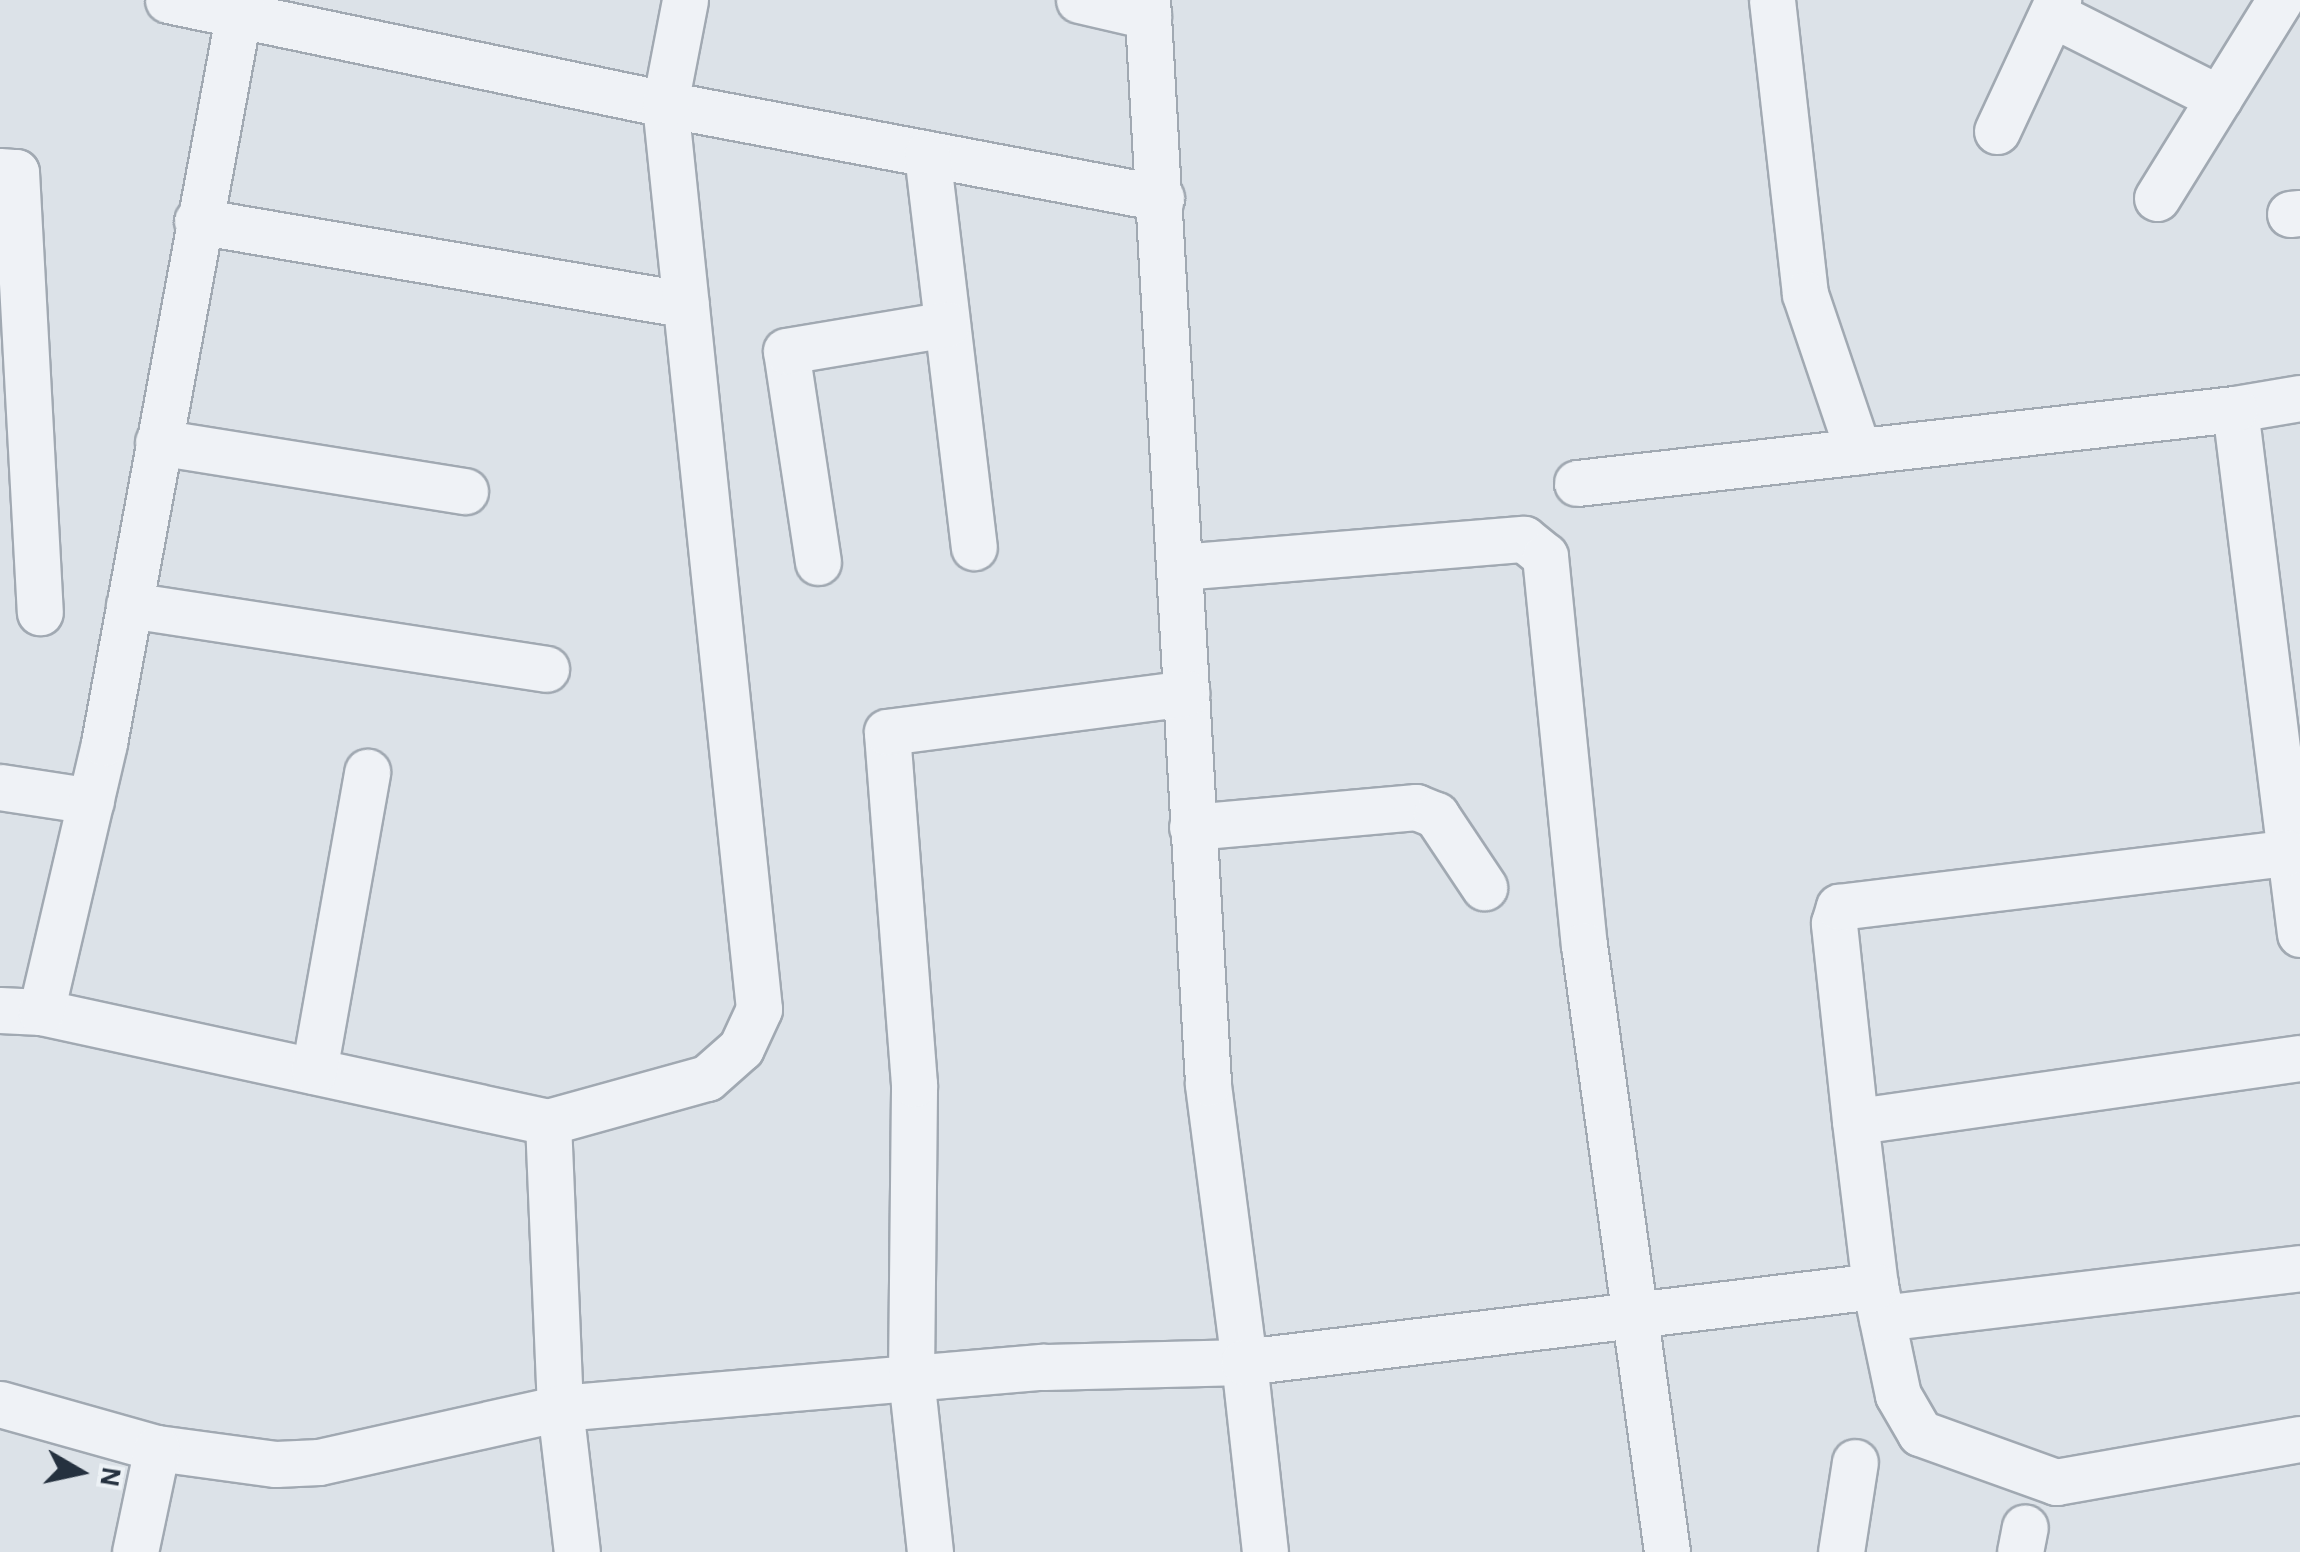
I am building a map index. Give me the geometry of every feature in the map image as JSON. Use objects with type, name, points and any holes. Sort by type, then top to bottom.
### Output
[{"type":"street","points":[[168,0],[240,6],[665,104],[1161,198]]},
{"type":"street","points":[[240,6],[90,801],[20,1011],[548,1122],[707,1078],[740,1048],[759,1009],[665,104],[685,0]]},
{"type":"street","points":[[1079,0],[1147,8],[1161,198],[1208,1083],[1266,1552]]},
{"type":"street","points":[[1772,0],[1805,294],[1858,451]]},
{"type":"street","points":[[2158,198],[2280,0]]},
{"type":"street","points":[[1997,132],[2055,7],[2220,98]]},
{"type":"street","points":[[927,154],[974,548]]},
{"type":"street","points":[[0,171],[16,172],[40,612]]},
{"type":"street","points":[[197,221],[686,305]]},
{"type":"street","points":[[818,562],[786,350],[947,324]]},
{"type":"street","points":[[1577,483],[2235,409],[2300,398]]},
{"type":"street","points":[[2235,409],[2300,934]]},
{"type":"street","points":[[158,442],[465,491]]},
{"type":"street","points":[[1180,567],[1524,539],[1545,556],[1584,945],[1667,1552]]},
{"type":"street","points":[[129,605],[546,669]]},
{"type":"street","points":[[930,1552],[910,1378],[914,1103],[886,732],[1186,693]]},
{"type":"street","points":[[314,1072],[367,772]]},
{"type":"street","points":[[0,787],[90,801]]},
{"type":"street","points":[[1192,827],[1416,807],[1436,815],[1484,887]]},
{"type":"street","points":[[2287,853],[1839,907],[1834,924],[1879,1302],[1898,1395],[1920,1432],[2037,1480],[2056,1482],[2300,1439]]},
{"type":"street","points":[[1855,1122],[2300,1058]]},
{"type":"street","points":[[548,1122],[560,1408],[577,1552]]},
{"type":"street","points":[[0,1404],[157,1448],[276,1464],[318,1462],[560,1408],[910,1378],[1244,1362],[1637,1318],[2300,1268]]},
{"type":"street","points":[[135,1552],[157,1448]]},
{"type":"street","points":[[1842,1552],[1856,1462]]}]
